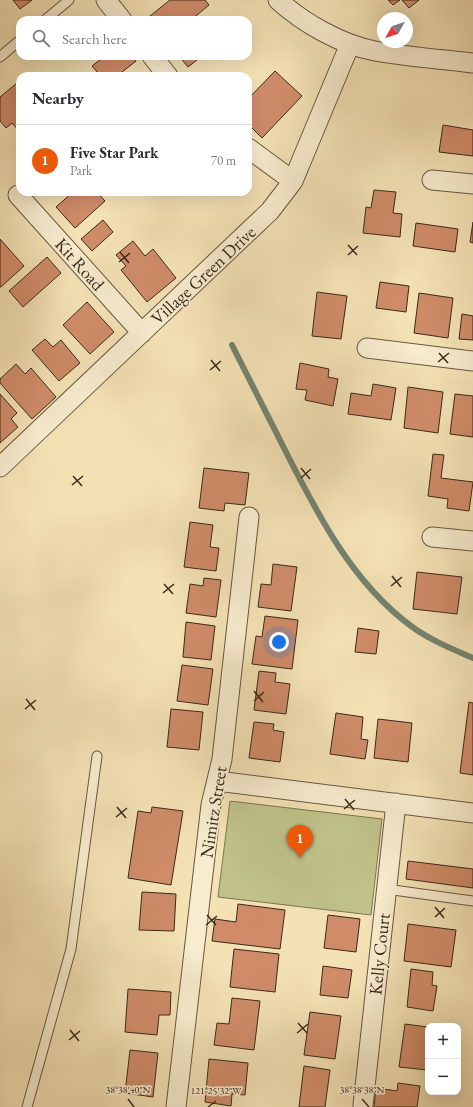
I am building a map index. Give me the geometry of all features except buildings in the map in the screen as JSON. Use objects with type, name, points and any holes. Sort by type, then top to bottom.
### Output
[{"type":"street","points":[[106,0],[119,16]]},
{"type":"street","points":[[287,3],[308,23],[350,44],[374,51],[473,63]]},
{"type":"street","name":"Village Green Drive","points":[[0,468],[270,211],[293,181],[350,44]]},
{"type":"street","points":[[155,60],[165,72]]},
{"type":"street","points":[[252,151],[293,181]]},
{"type":"street","points":[[432,180],[473,184]]},
{"type":"street","name":"Kit Road","points":[[19,196],[142,333]]},
{"type":"street","points":[[367,348],[473,361]]},
{"type":"street","name":"Nimitz Street","points":[[176,1107],[211,805],[222,759],[249,517]]},
{"type":"street","points":[[432,537],[473,541]]},
{"type":"street","points":[[217,781],[473,813]]},
{"type":"street","name":"Kelly Court","points":[[363,1105],[396,804]]},
{"type":"lane","points":[[50,16],[69,0]]},
{"type":"lane","points":[[0,57],[16,43]]},
{"type":"lane","points":[[27,1107],[71,949],[97,756]]},
{"type":"lane","points":[[386,889],[473,901]]},
{"type":"green space","points":[[230,801],[382,819],[371,915],[218,897]]},
{"type":"waterway","points":[[232,345],[325,525],[339,548],[355,569],[390,609],[411,626],[433,640],[473,658]]},
{"type":"place","name":"Five Star Park","points":[[300,858]]}]
